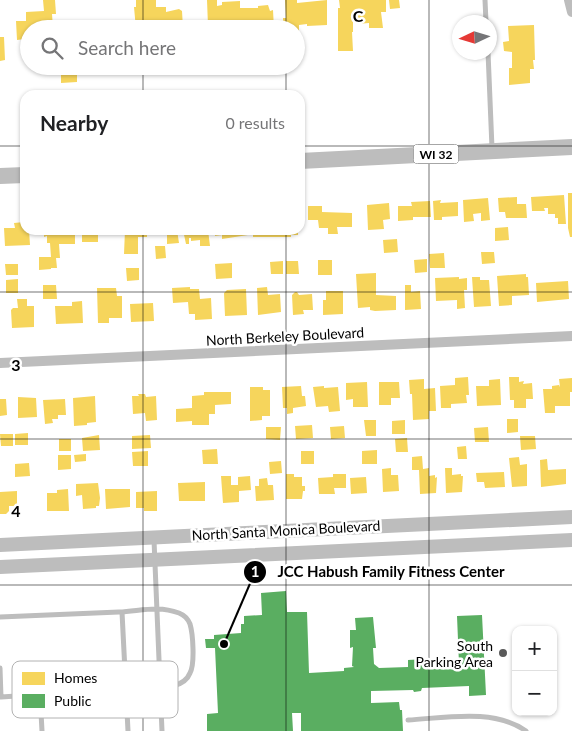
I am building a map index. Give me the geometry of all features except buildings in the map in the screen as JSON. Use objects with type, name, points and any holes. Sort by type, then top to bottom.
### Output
[{"type":"main road","name":"WI 32","points":[[305,161],[572,147]]},
{"type":"main road","points":[[0,176],[20,174]]},
{"type":"street","name":"North Berkeley Boulevard","points":[[0,363],[572,336]]},
{"type":"street","name":"North Santa Monica Boulevard","points":[[0,544],[572,517]]},
{"type":"street","name":"North Santa Monica Boulevard","points":[[0,567],[572,540]]},
{"type":"lane","points":[[485,0],[486,15]]},
{"type":"lane","points":[[488,60],[492,151]]},
{"type":"lane","points":[[154,537],[159,661]]},
{"type":"lane","points":[[0,617],[122,612],[156,608],[181,614],[188,620],[191,630],[193,660],[191,672],[182,683],[178,684]]},
{"type":"lane","points":[[122,612],[125,661]]},
{"type":"lane","points":[[0,668],[1,697]]},
{"type":"lane","points":[[41,718],[42,731]]},
{"type":"lane","points":[[127,718],[128,731]]},
{"type":"lane","points":[[161,718],[162,731]]},
{"type":"lane","points":[[408,720],[494,718],[526,731]]},
{"type":"place","name":"JCC Habush Family Fitness Center","points":[[224,644]]},
{"type":"place","name":"South Parking Area","points":[[503,653]]}]
